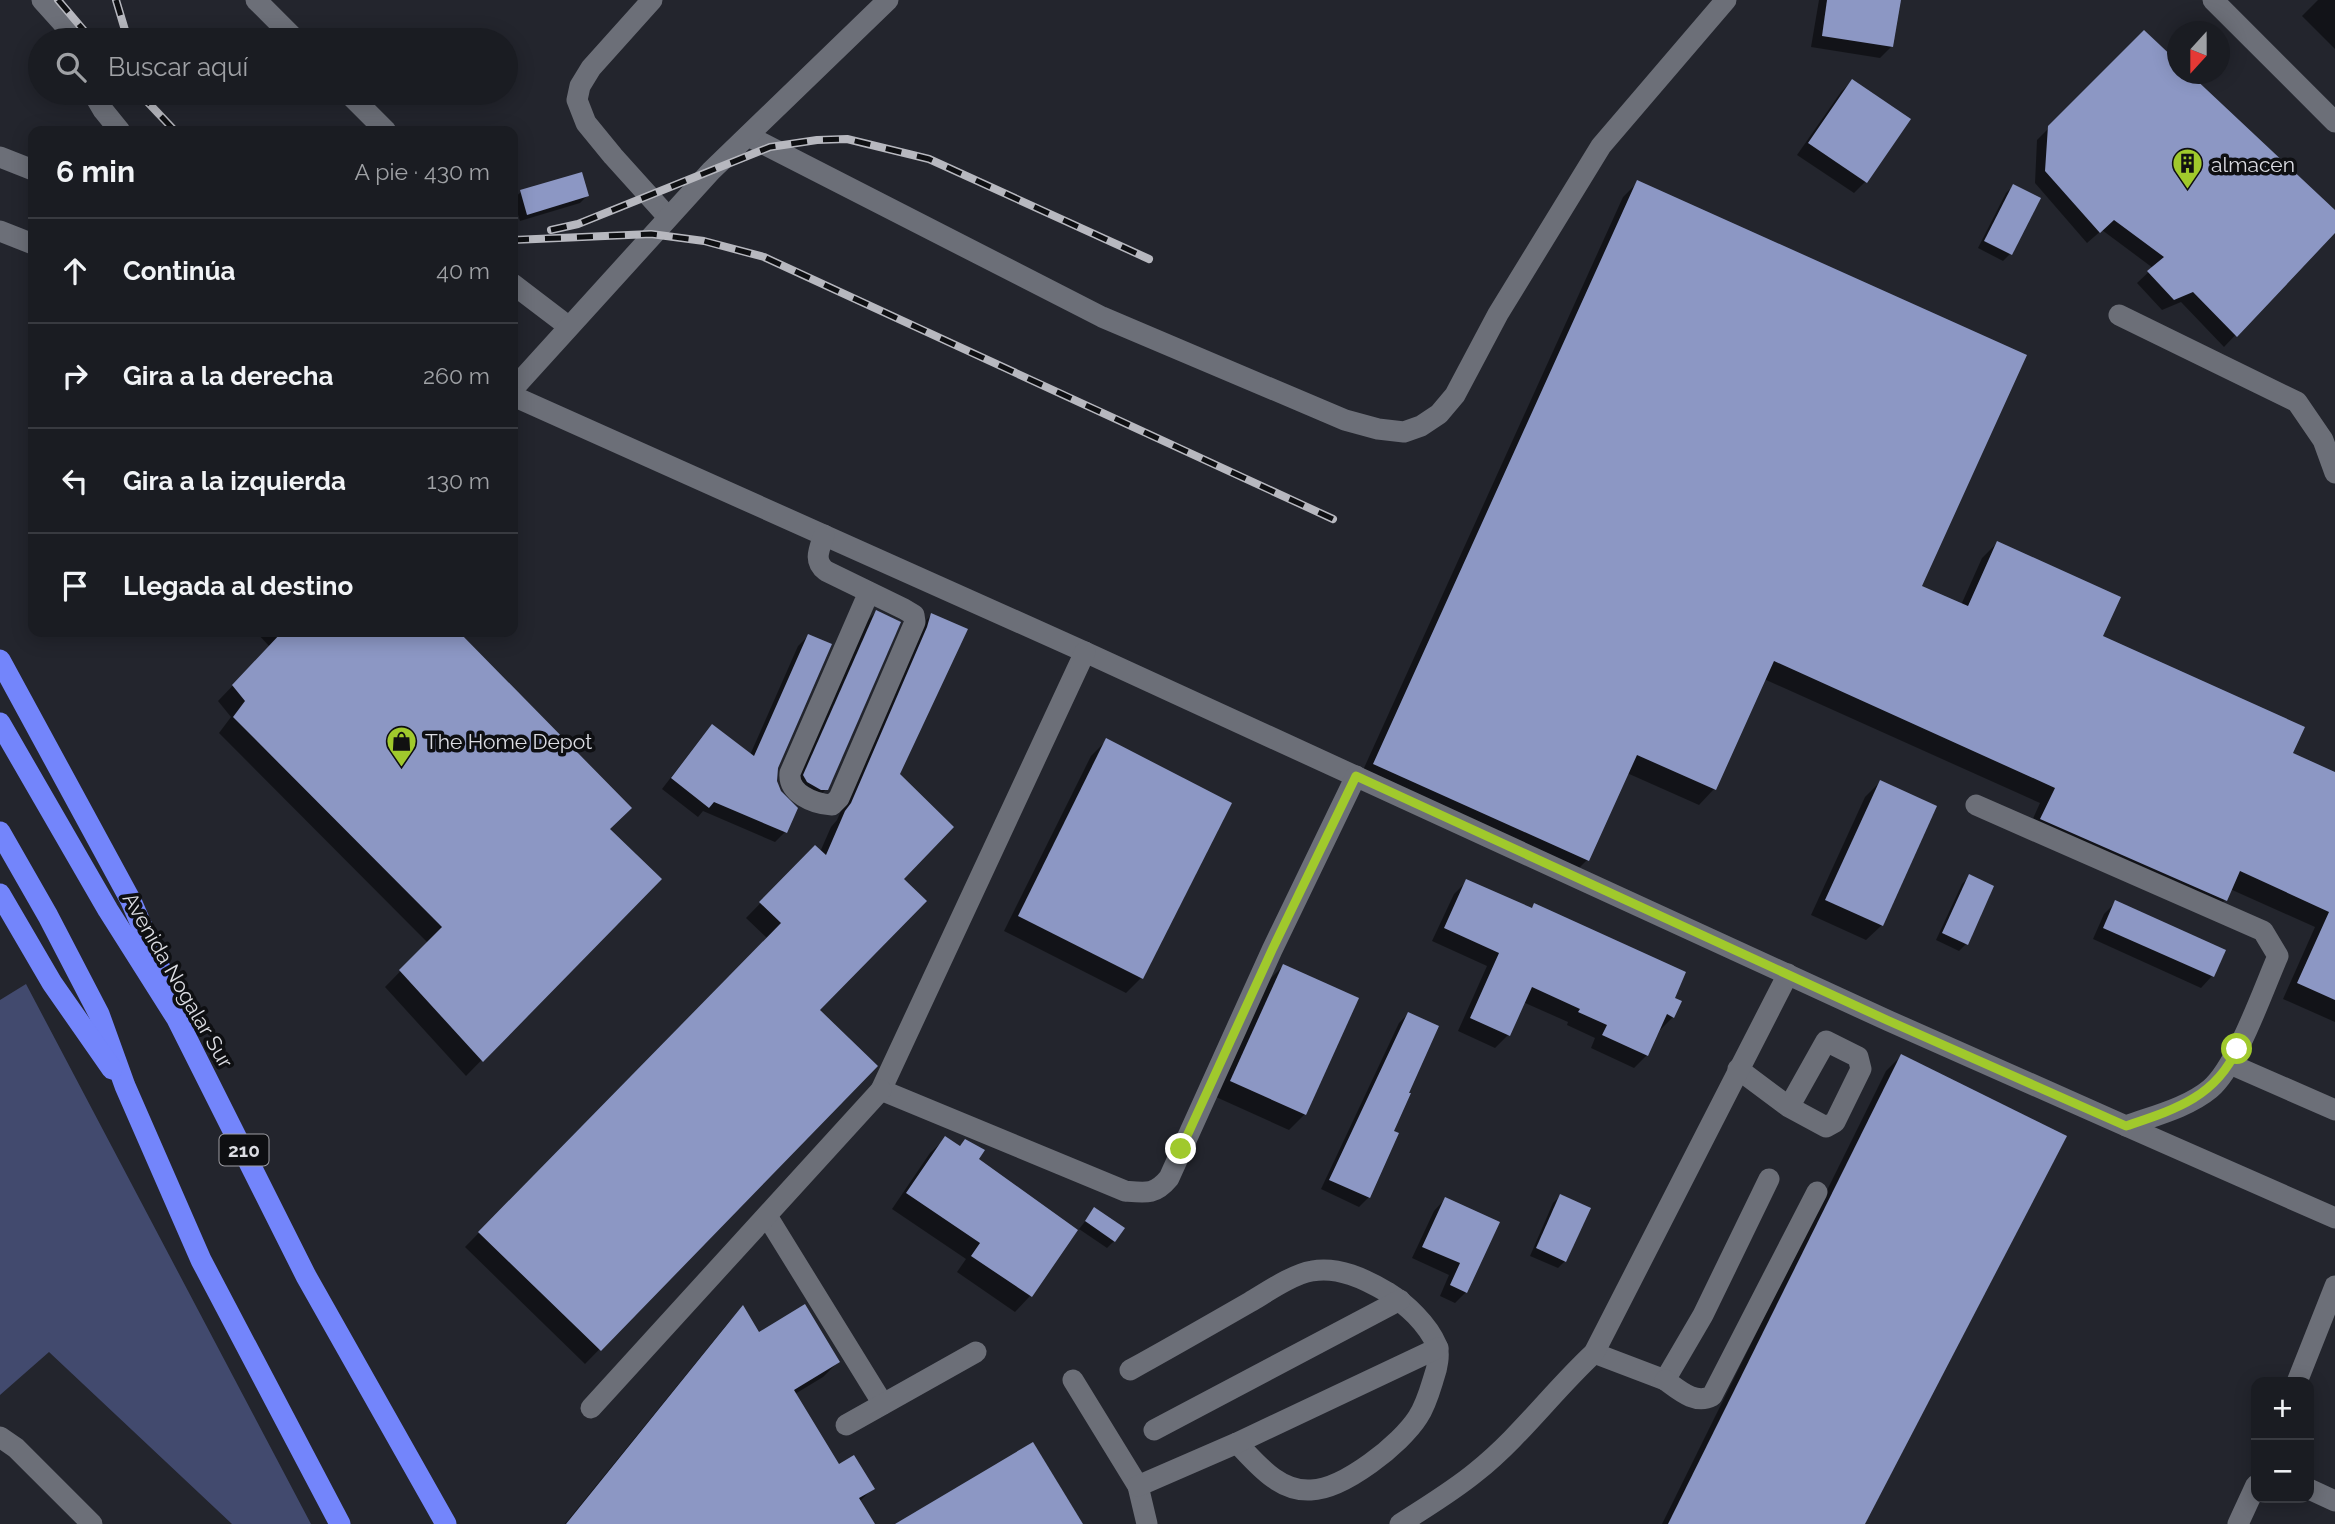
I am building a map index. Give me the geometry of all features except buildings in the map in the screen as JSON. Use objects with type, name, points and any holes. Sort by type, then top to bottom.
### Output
[{"type":"highway","points":[[0,660],[131,901],[164,976],[177,1019]]},
{"type":"highway","name":"Avenida Nogalar Sur","points":[[0,723],[108,910],[177,1019],[306,1276],[446,1524]]},
{"type":"highway","points":[[0,832],[99,1014],[125,1086],[201,1260],[340,1524]]},
{"type":"highway","points":[[0,894],[79,1025],[125,1086]]},
{"type":"street","points":[[42,0],[67,28]]},
{"type":"street","points":[[256,0],[284,28]]},
{"type":"street","points":[[652,0],[591,68],[580,86],[578,100],[586,122],[668,217]]},
{"type":"street","points":[[518,383],[668,217],[748,135],[888,0]]},
{"type":"street","points":[[748,135],[1102,317],[1345,420],[1378,429],[1404,432],[1421,426],[1439,414],[1455,395],[1498,314],[1601,146],[1726,0]]},
{"type":"street","points":[[2213,0],[2335,122]]},
{"type":"street","points":[[100,105],[116,126]]},
{"type":"street","points":[[360,105],[381,126]]},
{"type":"street","points":[[0,157],[28,168]]},
{"type":"street","points":[[0,231],[28,242]]},
{"type":"street","points":[[518,288],[569,326]]},
{"type":"street","points":[[2119,315],[2297,402],[2323,440],[2335,473]]},
{"type":"street","points":[[518,398],[1085,652],[1788,974],[2335,1219]]},
{"type":"street","points":[[824,535],[817,556],[819,565],[914,615],[915,622],[839,798],[832,805],[824,804],[795,791],[789,782],[790,773],[869,592]]},
{"type":"street","points":[[591,1408],[881,1090],[1085,652]]},
{"type":"street","points":[[881,1090],[1125,1191],[1144,1193],[1160,1190],[1169,1178],[1272,950],[1356,776]]},
{"type":"street","points":[[1976,804],[2263,932],[2278,956],[2230,1064],[2210,1089],[2181,1106],[2126,1126]]},
{"type":"street","points":[[1401,1524],[1477,1472],[1532,1420],[1568,1377],[1594,1353],[1788,974]]},
{"type":"street","points":[[2230,1064],[2335,1110]]},
{"type":"street","points":[[1738,1069],[1789,1107]]},
{"type":"street","points":[[1665,1380],[1703,1315],[1769,1179]]},
{"type":"street","points":[[1594,1353],[1665,1380],[1694,1399],[1704,1400],[1712,1396],[1816,1192]]},
{"type":"street","points":[[766,1216],[883,1404]]},
{"type":"street","points":[[1130,1370],[1279,1286],[1311,1271],[1341,1271],[1375,1284],[1400,1300],[1419,1320],[1438,1348],[1436,1371],[1419,1416],[1397,1442],[1379,1457],[1331,1485],[1310,1490],[1276,1480],[1262,1470],[1237,1443]]},
{"type":"street","points":[[2299,1377],[2335,1286]]},
{"type":"street","points":[[1154,1430],[1400,1300]]},
{"type":"street","points":[[1138,1486],[1237,1443],[1438,1348]]},
{"type":"street","points":[[846,1425],[976,1352]]},
{"type":"street","points":[[1073,1380],[1138,1486],[1147,1524]]},
{"type":"street","points":[[0,1437],[16,1448],[92,1524]]},
{"type":"street","points":[[2314,1491],[2335,1501]]},
{"type":"street","points":[[2238,1524],[2251,1496]]},
{"type":"shaded area","points":[[26,984],[311,1524],[232,1524],[49,1352],[0,1395],[0,1000]]},
{"type":"railway","points":[[58,0],[82,28]]},
{"type":"railway","points":[[116,0],[124,28]]},
{"type":"railway","points":[[150,105],[170,126]]},
{"type":"railway","points":[[551,230],[578,224],[770,147],[817,140],[847,139],[929,159],[1149,259]]},
{"type":"railway","points":[[518,240],[651,234],[704,241],[764,257],[1333,519]]},
{"type":"place","name":"almacen","points":[[2188,191]]},
{"type":"place","name":"The Home Depot","points":[[402,768]]},
{"type":"route","points":[[1181,1149],[1272,950],[1356,776],[1889,1021],[2126,1126],[2181,1106],[2210,1089],[2230,1064],[2237,1049]]}]
